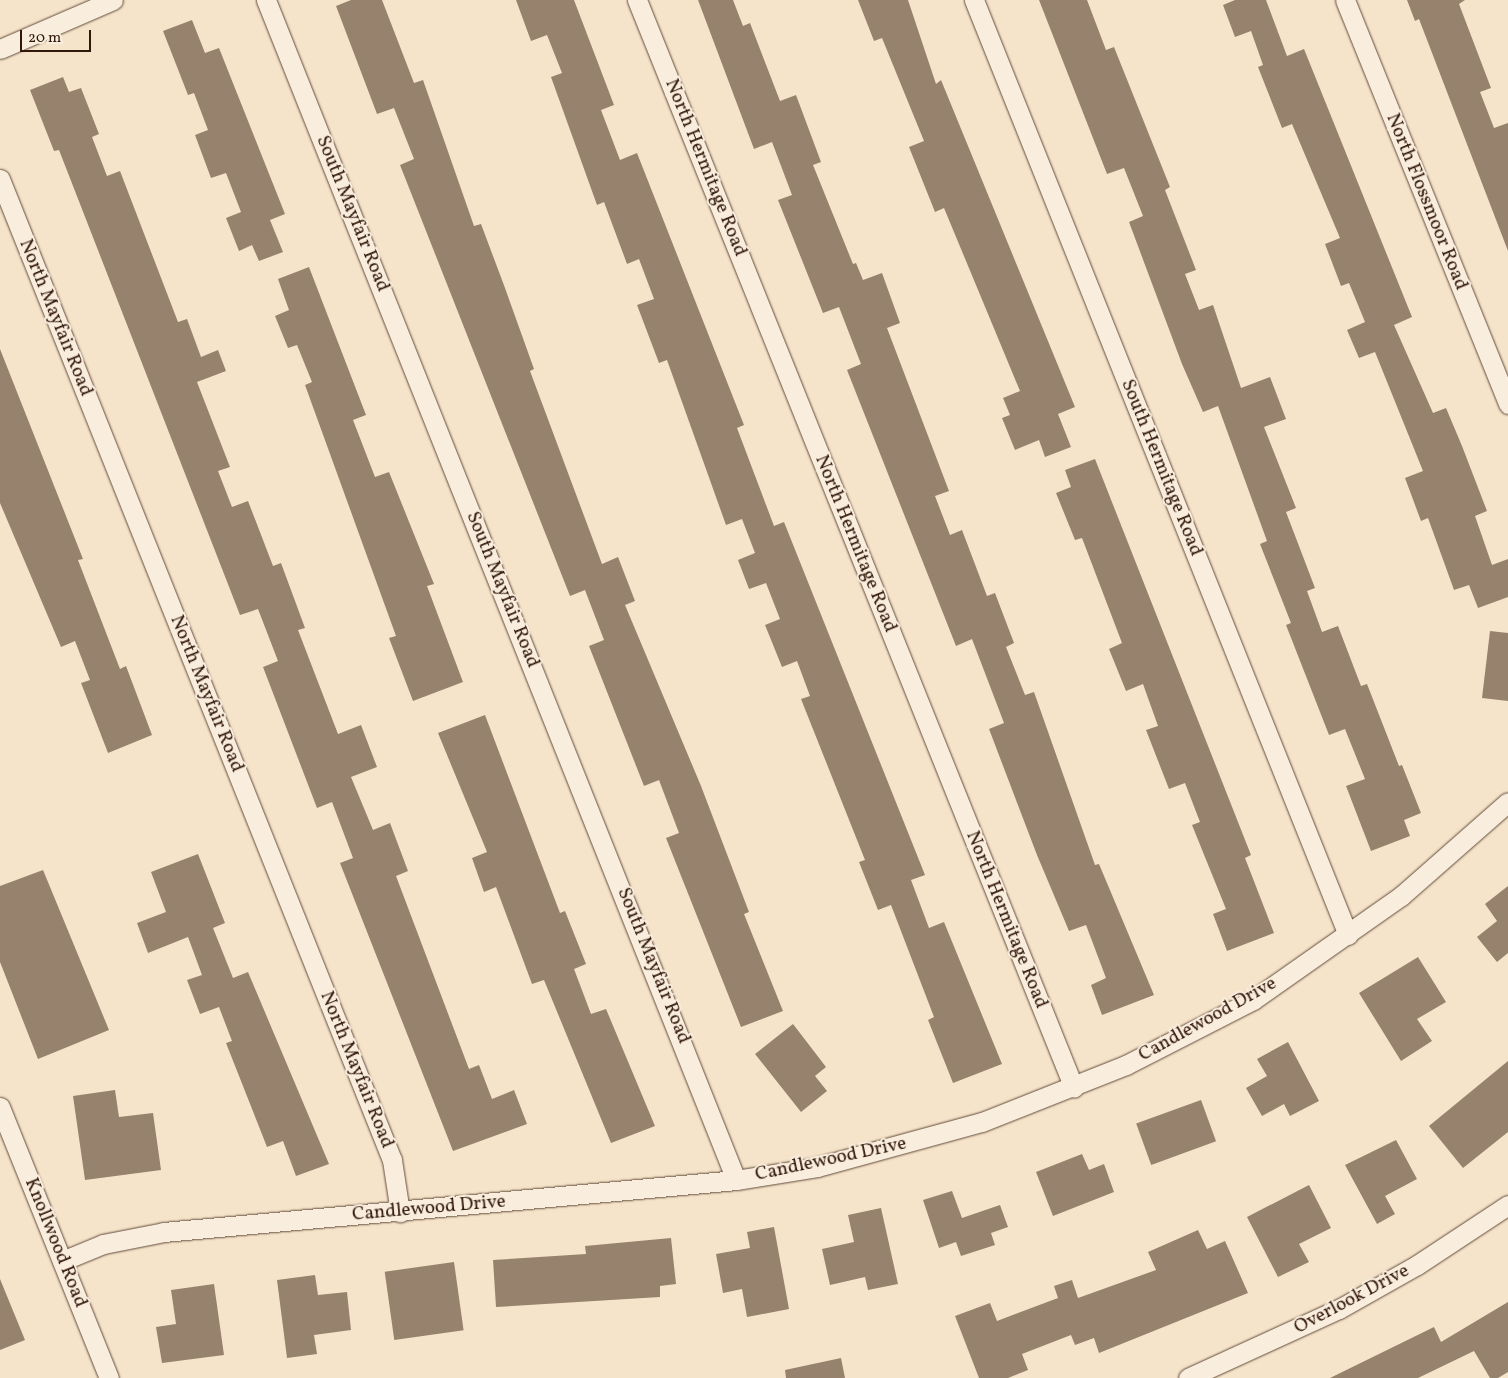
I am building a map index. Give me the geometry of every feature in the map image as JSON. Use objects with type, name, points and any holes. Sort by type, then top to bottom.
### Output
[{"type":"street","points":[[0,49],[113,0]]},
{"type":"street","name":"South Mayfair Road","points":[[266,0],[736,1180]]},
{"type":"street","name":"North Hermitage Road","points":[[637,0],[1074,1088]]},
{"type":"street","name":"South Hermitage Road","points":[[974,0],[1348,935]]},
{"type":"street","name":"North Flossmoor Road","points":[[1345,0],[1508,404]]},
{"type":"street","name":"North Mayfair Road","points":[[0,179],[392,1160],[400,1212]]},
{"type":"street","name":"Candlewood Drive","points":[[62,1261],[141,1235],[736,1180],[900,1147],[1074,1088],[1245,1004],[1348,935],[1446,860],[1508,802]]},
{"type":"street","name":"Knollwood Road","points":[[0,1108],[109,1378]]},
{"type":"street","name":"Overlook Drive","points":[[1188,1378],[1339,1308],[1417,1266],[1508,1205]]},
{"type":"building","points":[[351,0],[382,0],[414,83],[423,80],[474,226],[481,224],[505,288],[534,369],[530,371],[602,564],[618,557],[635,601],[625,605],[701,786],[749,912],[744,914],[783,1011],[741,1027],[666,838],[679,833],[659,780],[644,786],[589,646],[604,640],[585,590],[570,596],[400,165],[414,159],[394,108],[377,114],[336,6]]},
{"type":"building","points":[[516,0],[574,0],[614,105],[601,110],[620,160],[637,153],[744,425],[737,428],[774,526],[784,522],[925,875],[911,880],[929,928],[944,922],[1002,1064],[953,1083],[928,1020],[934,1017],[891,905],[878,910],[859,862],[865,860],[801,699],[810,696],[797,661],[782,667],[765,625],[780,619],[766,583],[749,589],[738,560],[755,553],[742,519],[726,525],[667,360],[659,363],[637,305],[654,299],[639,259],[627,264],[604,202],[597,205],[551,77],[562,73],[547,35],[531,41]]},
{"type":"building","points":[[698,0],[733,0],[743,26],[750,23],[780,101],[796,95],[821,162],[813,165],[853,264],[856,263],[863,280],[882,273],[900,323],[887,328],[949,491],[935,496],[950,535],[962,530],[987,596],[995,593],[1014,643],[1006,647],[1025,695],[1034,692],[1095,865],[1099,864],[1154,995],[1102,1015],[1091,985],[1106,978],[1086,925],[1069,931],[1037,855],[989,729],[1004,723],[972,639],[956,646],[847,370],[861,364],[839,307],[823,313],[778,200],[792,195],[772,142],[754,149]]},
{"type":"building","points":[[858,0],[908,0],[936,84],[941,80],[1075,407],[1058,414],[1071,447],[1045,457],[1039,440],[1015,450],[1002,418],[1010,415],[1003,398],[1020,391],[944,208],[935,212],[909,147],[924,141],[882,38],[874,41]]},
{"type":"building","points":[[1039,0],[1087,0],[1106,50],[1114,47],[1170,187],[1165,190],[1196,270],[1185,274],[1199,310],[1213,305],[1241,388],[1270,377],[1286,419],[1264,427],[1296,508],[1286,512],[1315,588],[1307,591],[1322,632],[1338,626],[1361,686],[1367,684],[1399,766],[1402,765],[1421,813],[1404,820],[1410,836],[1371,851],[1346,786],[1365,779],[1345,729],[1329,735],[1286,625],[1291,623],[1260,544],[1267,541],[1218,406],[1203,412],[1182,364],[1129,222],[1143,216],[1124,168],[1107,174]]},
{"type":"building","points":[[1235,0],[1266,0],[1287,56],[1304,49],[1412,317],[1394,325],[1433,413],[1446,408],[1462,446],[1487,511],[1475,516],[1492,565],[1508,559],[1508,597],[1478,608],[1469,585],[1454,590],[1428,518],[1421,521],[1405,478],[1423,471],[1375,352],[1359,358],[1347,330],[1365,322],[1349,283],[1341,286],[1325,244],[1340,238],[1292,124],[1282,128],[1258,67],[1263,65],[1251,31],[1235,37],[1223,5]]},
{"type":"building","points":[[1407,0],[1465,0],[1459,4],[1491,88],[1480,92],[1494,128],[1508,123],[1508,251],[1419,19],[1415,21]]},
{"type":"building","points":[[192,20],[205,53],[219,48],[285,214],[270,220],[283,252],[259,261],[252,245],[239,251],[226,218],[241,212],[226,173],[211,178],[195,135],[208,130],[194,93],[188,95],[163,31]]},
{"type":"building","points":[[63,77],[69,92],[81,88],[99,134],[92,137],[107,176],[120,171],[178,322],[187,319],[201,357],[218,350],[226,371],[197,382],[230,467],[218,471],[232,507],[248,501],[273,566],[281,563],[305,628],[298,630],[338,734],[361,725],[377,767],[351,777],[373,830],[390,823],[408,871],[396,876],[469,1069],[479,1065],[492,1099],[514,1090],[527,1124],[453,1151],[340,863],[353,858],[332,802],[317,808],[263,667],[278,661],[258,609],[240,615],[59,150],[54,151],[30,90]]},
{"type":"building","points":[[309,267],[366,415],[353,420],[375,477],[389,472],[434,584],[427,586],[463,682],[413,701],[389,638],[396,636],[305,385],[312,382],[297,345],[288,348],[275,316],[289,310],[278,279]]},
{"type":"building","points":[[0,349],[83,559],[78,560],[120,669],[126,666],[152,735],[108,753],[81,683],[90,680],[75,641],[61,647],[0,503]]},
{"type":"building","points":[[1095,459],[1251,855],[1245,858],[1274,933],[1227,951],[1213,914],[1226,909],[1192,825],[1200,822],[1185,783],[1169,789],[1146,730],[1158,726],[1143,684],[1126,691],[1109,649],[1122,643],[1082,538],[1075,540],[1056,493],[1071,487],[1065,470]]},
{"type":"building","points":[[1490,631],[1508,633],[1508,701],[1482,698]]},
{"type":"building","points":[[485,715],[560,913],[565,911],[586,964],[574,969],[591,1014],[606,1009],[655,1126],[611,1143],[544,980],[532,984],[496,887],[484,892],[472,858],[487,852],[438,733]]},
{"type":"building","points":[[198,854],[225,923],[213,928],[233,978],[248,972],[329,1164],[296,1176],[283,1141],[267,1147],[226,1043],[232,1041],[219,1007],[200,1014],[187,980],[202,975],[188,937],[148,953],[137,923],[166,912],[151,872]]},
{"type":"building","points":[[43,870],[109,1030],[38,1059],[0,962],[0,886]]},
{"type":"building","points":[[1508,886],[1508,953],[1497,962],[1477,937],[1497,921],[1485,904]]},
{"type":"building","points":[[1418,957],[1446,1002],[1417,1019],[1432,1041],[1401,1061],[1359,993]]},
{"type":"building","points":[[793,1024],[826,1067],[815,1076],[827,1091],[801,1112],[755,1054]]},
{"type":"building","points":[[1288,1042],[1319,1101],[1290,1116],[1284,1104],[1262,1116],[1246,1088],[1267,1076],[1257,1059]]},
{"type":"building","points":[[1508,1061],[1508,1132],[1463,1168],[1429,1126]]},
{"type":"building","points":[[115,1090],[119,1117],[153,1113],[161,1170],[85,1180],[73,1096]]},
{"type":"building","points":[[1201,1100],[1216,1141],[1151,1165],[1136,1124]]},
{"type":"building","points":[[1396,1140],[1417,1179],[1385,1196],[1395,1214],[1377,1224],[1345,1165]]},
{"type":"building","points":[[1082,1154],[1089,1170],[1104,1164],[1114,1192],[1053,1216],[1036,1172]]},
{"type":"building","points":[[1309,1185],[1331,1228],[1299,1244],[1309,1262],[1278,1277],[1247,1217]]},
{"type":"building","points":[[952,1191],[962,1218],[1000,1205],[1008,1227],[991,1233],[995,1245],[961,1256],[956,1242],[939,1248],[923,1200]]},
{"type":"building","points":[[881,1208],[898,1284],[868,1290],[865,1277],[830,1285],[822,1249],[854,1242],[848,1215]]},
{"type":"building","points":[[774,1227],[789,1309],[747,1317],[742,1289],[723,1293],[716,1254],[750,1248],[747,1232]]},
{"type":"building","points":[[1198,1230],[1207,1249],[1225,1241],[1248,1293],[1099,1353],[1094,1338],[1075,1345],[1071,1335],[1022,1354],[1028,1370],[1008,1378],[979,1378],[955,1316],[990,1303],[997,1321],[1058,1298],[1054,1286],[1072,1280],[1078,1298],[1156,1270],[1148,1252]]},
{"type":"building","points":[[671,1238],[676,1284],[660,1286],[660,1297],[496,1307],[493,1260],[586,1254],[585,1246]]},
{"type":"building","points":[[454,1262],[464,1330],[394,1340],[385,1272]]},
{"type":"building","points":[[315,1275],[318,1295],[347,1292],[351,1330],[314,1335],[317,1354],[287,1358],[277,1280]]},
{"type":"building","points":[[0,1279],[25,1340],[0,1350]]},
{"type":"building","points":[[214,1284],[224,1355],[162,1363],[156,1327],[176,1324],[171,1290]]},
{"type":"building","points":[[1508,1302],[1508,1372],[1498,1378],[1490,1378],[1474,1351],[1418,1378],[1330,1378],[1434,1327],[1441,1342]]},
{"type":"building","points":[[841,1358],[845,1378],[786,1378],[785,1370]]}]
